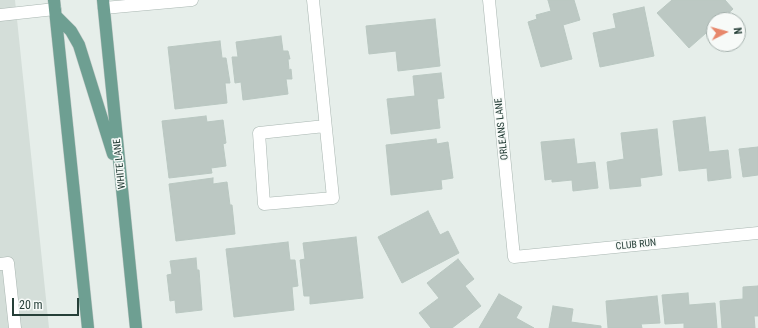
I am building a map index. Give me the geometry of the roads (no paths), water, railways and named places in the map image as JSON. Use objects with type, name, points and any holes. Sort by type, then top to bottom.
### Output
[{"type":"main road","points":[[93,0],[103,4]]},
{"type":"main road","name":"WHITE LANE","points":[[103,4],[136,328]]},
{"type":"main road","points":[[55,8],[79,45],[121,180]]},
{"type":"main road","points":[[55,8],[88,328]]},
{"type":"street","points":[[103,4],[192,0]]},
{"type":"street","points":[[313,0],[326,126],[333,198],[264,204],[259,133],[326,126]]},
{"type":"street","name":"ORLEANS LANE","points":[[489,0],[514,257]]},
{"type":"street","points":[[0,15],[55,8]]},
{"type":"street","name":"CLUB RUN","points":[[514,257],[758,233]]},
{"type":"street","points":[[0,264],[8,263],[15,328]]}]
